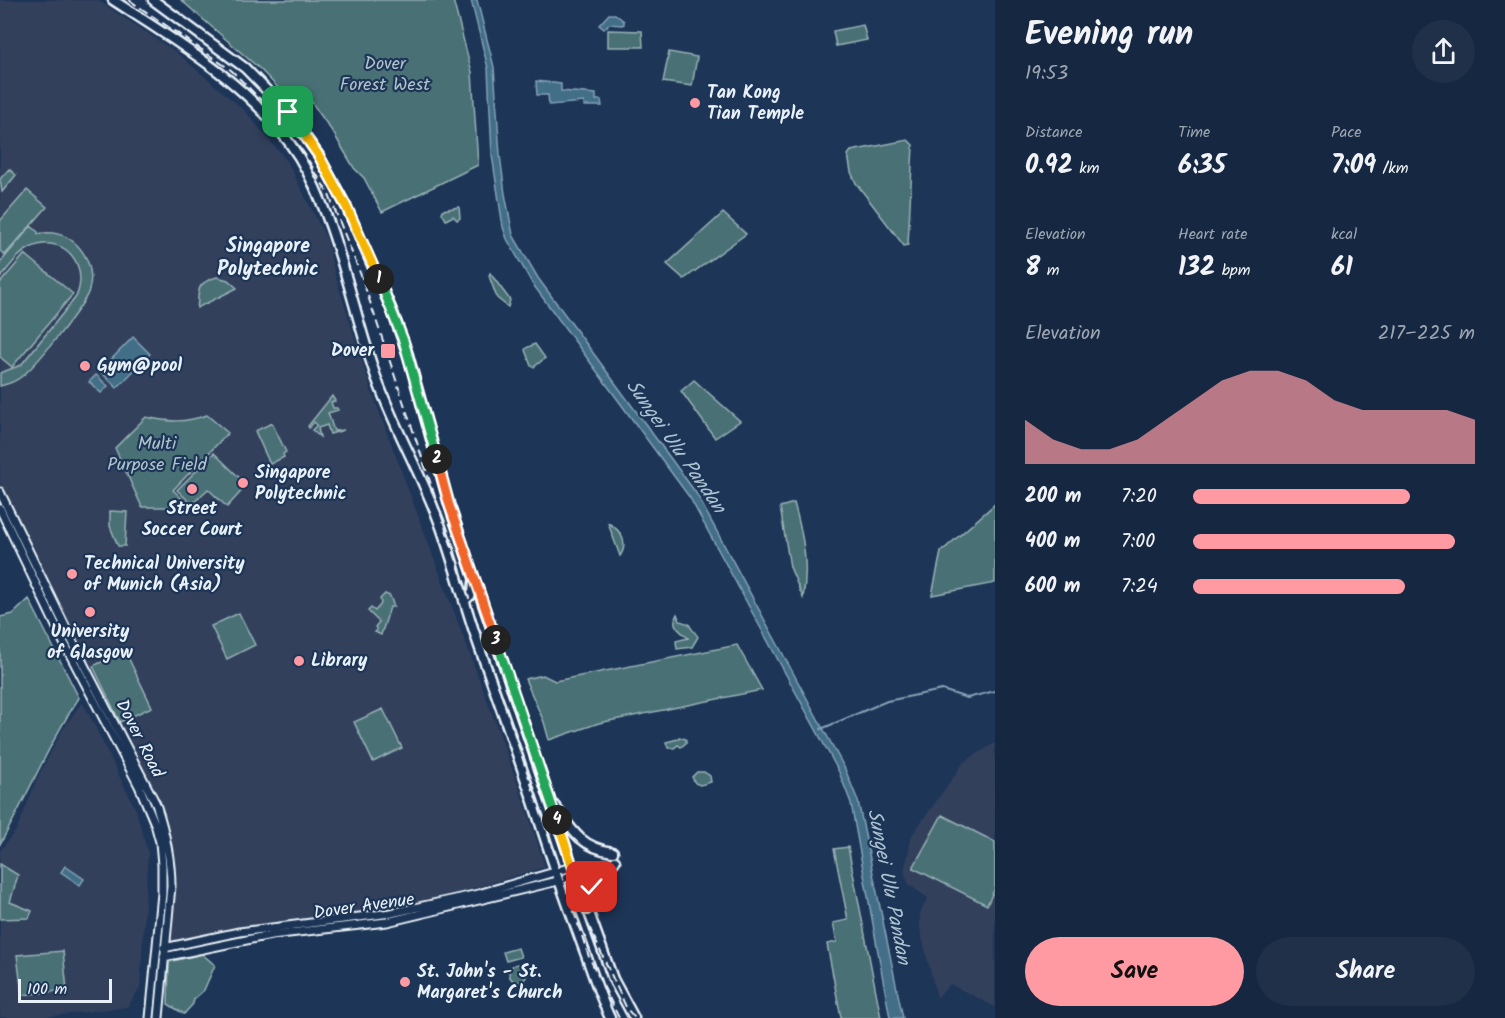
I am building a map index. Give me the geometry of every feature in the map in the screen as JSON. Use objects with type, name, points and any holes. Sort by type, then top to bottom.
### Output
[{"type":"main road","points":[[113,0],[190,50],[221,74],[271,120],[298,156],[315,189],[330,228],[374,372],[387,408],[435,512],[516,748],[557,877],[610,1018]]},
{"type":"main road","points":[[153,0],[245,68],[288,112],[319,156],[347,208],[393,312],[408,355],[449,504],[548,796],[613,979],[634,1018]]},
{"type":"main road","points":[[464,601],[471,596],[475,587],[470,564]]},
{"type":"main road","points":[[469,615],[471,606],[482,601]]},
{"type":"main road","points":[[548,796],[579,837],[595,849],[614,857],[592,887],[587,910]]},
{"type":"street","name":"Dover Road","points":[[0,492],[152,805],[160,842],[162,865],[150,1018]]},
{"type":"street","name":"Dover Road","points":[[0,509],[68,651],[164,828],[171,867],[159,1018]]},
{"type":"street","name":"Dover Avenue","points":[[155,959],[165,952],[271,935],[387,922],[574,871]]},
{"type":"street","name":"Dover Avenue","points":[[156,949],[165,952]]},
{"type":"shaded area","name":"Singapore Polytechnic","points":[[0,0],[97,0],[176,52],[245,111],[287,161],[327,240],[334,271],[371,390],[499,732],[545,867],[414,906],[356,916],[269,923],[171,943],[173,869],[157,802],[0,487]]},
{"type":"shaded area","points":[[471,0],[477,0],[494,67],[500,155],[513,235],[538,278],[696,493],[845,769],[858,801],[903,1018],[890,1018],[851,803],[839,772],[690,498],[532,283],[507,239],[503,227],[492,155],[488,68]]},
{"type":"shaded area","points":[[609,14],[615,14],[624,21],[624,24],[609,24],[604,29],[599,25]]},
{"type":"shaded area","points":[[536,81],[561,84],[561,91],[596,94],[596,100],[601,100],[602,106],[584,106],[584,102],[549,105],[548,95],[537,95]]},
{"type":"shaded area","points":[[133,337],[150,354],[117,388],[100,371]]},
{"type":"shaded area","points":[[96,375],[108,386],[101,393],[89,382]]},
{"type":"shaded area","points":[[82,702],[136,810],[148,853],[140,988],[127,1007],[36,1018],[0,1017],[0,851],[17,829],[38,777],[63,729]]},
{"type":"shaded area","points":[[995,743],[995,1007],[950,984],[937,998],[920,929],[920,913],[928,898],[909,885],[904,872],[912,835],[964,762]]},
{"type":"shaded area","points":[[65,866],[84,879],[80,885],[61,872]]},
{"type":"green space","name":"Dover Forest West","points":[[181,0],[453,0],[472,72],[478,165],[382,212],[364,178],[354,168],[310,100],[301,95],[284,94],[261,70]]},
{"type":"green space","points":[[863,25],[867,40],[836,46],[833,31]]},
{"type":"green space","points":[[608,30],[642,31],[643,47],[608,47]]},
{"type":"green space","points":[[669,52],[697,57],[692,86],[663,82]]},
{"type":"green space","points":[[908,140],[913,145],[908,245],[904,246],[856,183],[848,155],[851,151]]},
{"type":"green space","points":[[9,169],[16,175],[2,192],[0,179]]},
{"type":"green space","points":[[27,190],[47,207],[5,255],[0,251],[0,221]]},
{"type":"green space","points":[[459,207],[460,218],[457,220],[453,216],[446,220],[442,213],[443,210]]},
{"type":"green space","points":[[723,213],[746,234],[684,279],[667,264]]},
{"type":"green space","points":[[31,226],[38,234],[58,234],[76,244],[89,265],[91,277],[89,290],[79,309],[28,371],[19,379],[0,386],[0,373],[21,365],[76,297],[79,285],[80,274],[77,263],[71,254],[54,244],[42,244],[25,251],[0,278],[0,263]]},
{"type":"green space","points":[[25,254],[73,294],[12,367],[0,357],[0,283]]},
{"type":"green space","points":[[490,273],[510,300],[508,307],[497,298]]},
{"type":"green space","points":[[217,277],[228,280],[237,288],[197,308],[199,289],[204,283]]},
{"type":"green space","points":[[535,344],[545,358],[534,367],[531,366],[525,350]]},
{"type":"green space","points":[[694,380],[740,421],[715,438],[681,391]]},
{"type":"green space","points":[[332,396],[335,401],[331,402],[333,408],[338,410],[328,413],[334,431],[344,430],[330,434],[327,425],[318,428],[320,437],[312,430],[317,425],[314,422],[309,428],[308,426]]},
{"type":"green space","name":"Multi Purpose Field","points":[[207,415],[228,433],[173,490],[191,507],[142,507],[115,448],[146,417],[176,421]]},
{"type":"green space","points":[[272,423],[286,452],[283,454],[284,457],[270,464],[255,431]]},
{"type":"green space","points":[[214,453],[247,485],[227,507],[208,489],[192,504],[177,490]]},
{"type":"green space","points":[[794,503],[804,550],[803,598],[790,567],[780,507]]},
{"type":"green space","points":[[995,504],[995,583],[932,595],[941,552]]},
{"type":"green space","points":[[110,511],[127,512],[125,546],[118,546],[110,526]]},
{"type":"green space","points":[[608,523],[617,529],[624,542],[620,556]]},
{"type":"green space","points":[[385,594],[390,596],[394,607],[390,607],[381,635],[375,632],[377,630],[375,627],[379,622],[368,611],[371,608],[375,611]]},
{"type":"green space","points":[[29,599],[79,698],[58,733],[0,844],[0,617],[13,614]]},
{"type":"green space","points":[[239,613],[255,645],[227,659],[211,626]]},
{"type":"green space","points":[[677,614],[680,621],[689,624],[698,637],[692,647],[677,649],[676,641],[688,638],[676,625]]},
{"type":"green space","points":[[737,645],[762,690],[599,723],[549,740],[544,722],[525,679],[543,675],[555,681]]},
{"type":"green space","points":[[125,651],[152,707],[120,722],[93,666]]},
{"type":"green space","points":[[383,709],[402,748],[373,762],[354,722]]},
{"type":"green space","points":[[679,737],[686,739],[686,743],[681,747],[678,745],[668,748],[666,742]]},
{"type":"green space","points":[[697,772],[704,772],[710,776],[711,782],[700,785],[695,783],[692,777]]},
{"type":"green space","points":[[942,815],[995,842],[995,888],[987,905],[913,868]]},
{"type":"green space","points":[[848,847],[881,1018],[841,1018],[827,944],[837,942],[833,923],[848,920],[834,849]]},
{"type":"green space","points":[[0,864],[18,875],[10,902],[32,911],[29,918],[0,919]]},
{"type":"green space","points":[[518,948],[521,957],[506,961],[503,952]]},
{"type":"green space","points":[[63,951],[67,990],[22,995],[17,955]]},
{"type":"green space","points":[[202,954],[215,965],[204,990],[194,999],[193,1004],[184,1014],[168,1004],[169,962]]},
{"type":"green space","points":[[518,964],[524,967],[527,973],[524,979],[518,982],[512,979],[509,973],[512,967]]},
{"type":"waterway","points":[[821,729],[887,701],[942,690],[967,698],[995,691]]},
{"type":"railway","points":[[129,0],[231,70],[271,110],[304,153],[329,195],[362,278],[589,957],[619,1018]]},
{"type":"railway","points":[[514,708],[586,920],[627,1009],[635,1018]]},
{"type":"place","name":"Tan Kong Tian Temple","points":[[695,103]]},
{"type":"place","name":"Dover","points":[[388,351]]},
{"type":"place","name":"Gym@pool","points":[[85,366]]},
{"type":"place","name":"Singapore Polytechnic","points":[[243,483]]},
{"type":"place","name":"Street Soccer Court","points":[[192,489]]},
{"type":"place","name":"Technical University of Munich (Asia)","points":[[72,574]]},
{"type":"place","name":"University of Glasgow","points":[[90,612]]},
{"type":"place","name":"Library","points":[[299,661]]},
{"type":"place","name":"St. John's - St. Margaret's Church","points":[[405,982]]},
{"type":"district","name":"Singapore Polytechnic","points":[[268,258]]},
{"type":"route","points":[[288,112],[319,156],[347,208],[393,312],[408,355],[449,504],[587,910],[592,887]]},
{"type":"water label","name":"Sungei Ulu Pandan","points":[[675,447]]},
{"type":"water label","name":"Sungei Ulu Pandan","points":[[888,887]]}]
